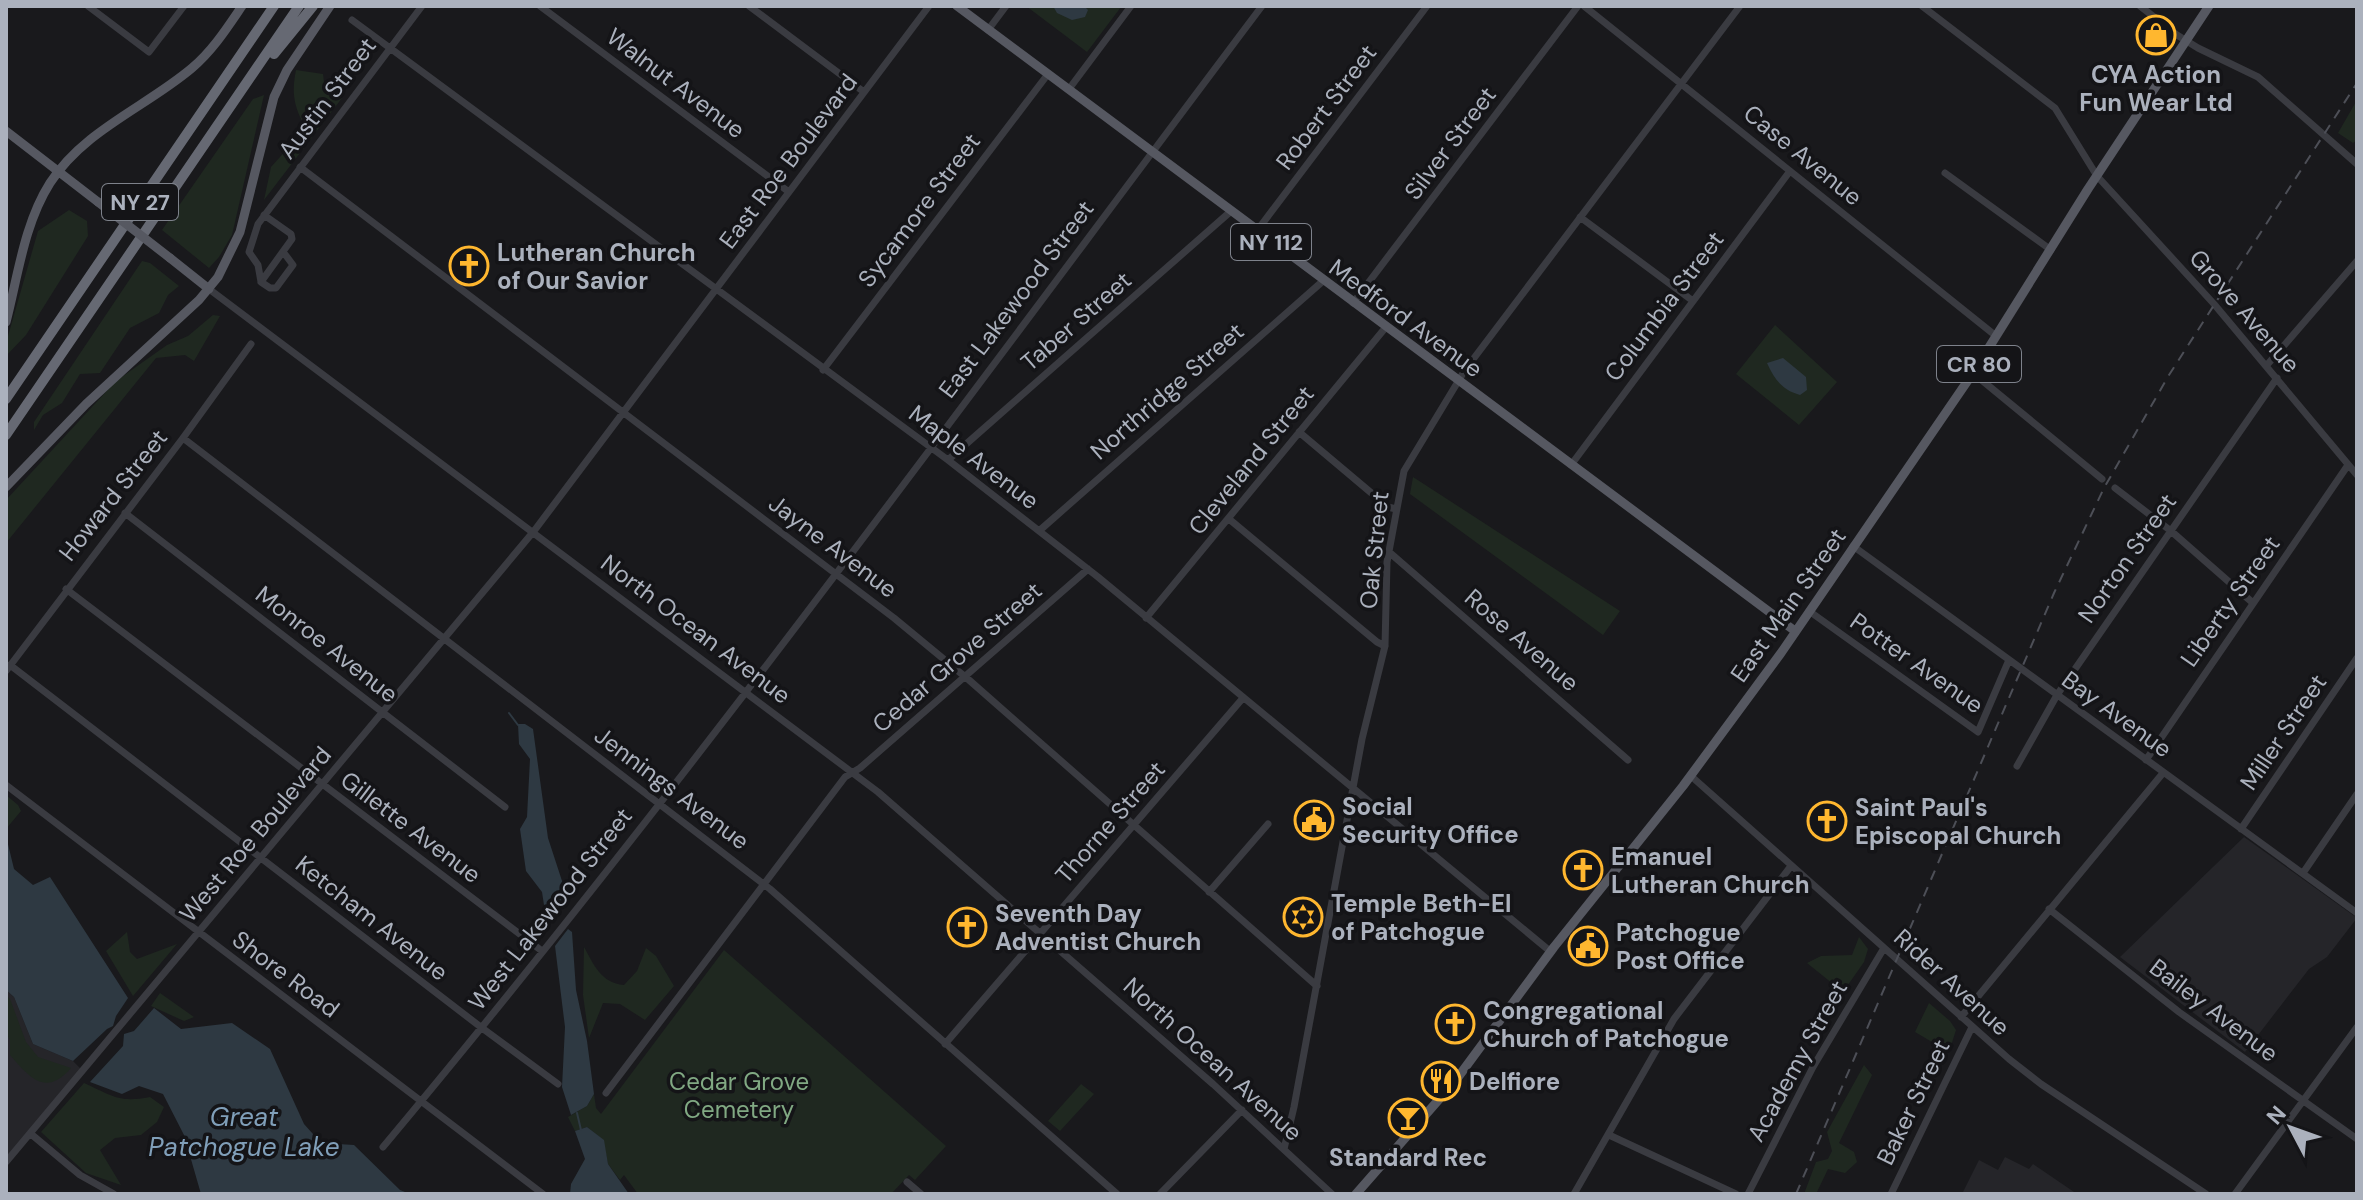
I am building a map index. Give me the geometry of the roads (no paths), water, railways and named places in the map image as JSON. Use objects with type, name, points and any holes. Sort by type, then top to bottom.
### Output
[{"type":"highway","name":"NY 27","points":[[6,399],[274,6]]},
{"type":"highway","name":"NY 27","points":[[6,435],[299,6]]},
{"type":"highway","points":[[239,93],[313,6]]},
{"type":"main road","points":[[6,322],[35,213],[59,171],[92,137],[194,66],[213,47],[242,6]]},
{"type":"main road","points":[[6,487],[86,404],[209,289],[224,267],[240,232],[262,134],[274,97],[287,70],[330,6]]},
{"type":"main road","name":"Medford Avenue","points":[[957,6],[1256,232],[1795,631]]},
{"type":"main road","name":"East Main Street","points":[[1356,1194],[1443,1096],[1551,952],[1691,776],[1973,373],[2209,6]]},
{"type":"main road","name":"North Ocean Avenue","points":[[6,131],[209,289]]},
{"type":"street","points":[[88,6],[149,52],[184,6]]},
{"type":"street","name":"Austin Street","points":[[261,282],[258,265],[249,252],[258,224],[422,6]]},
{"type":"street","name":"Walnut Avenue","points":[[540,6],[789,192]]},
{"type":"street","points":[[749,6],[864,92]]},
{"type":"street","name":"East Roe Boulevard","points":[[534,531],[929,6]]},
{"type":"street","points":[[988,30],[1006,6]]},
{"type":"street","points":[[1069,89],[1131,6]]},
{"type":"street","name":"East Lakewood Street","points":[[744,692],[1262,6]]},
{"type":"street","name":"Robert Street","points":[[1256,232],[1427,6]]},
{"type":"street","name":"Silver Street","points":[[1353,303],[1578,6]]},
{"type":"street","name":"Case Avenue","points":[[1584,6],[1996,336]]},
{"type":"street","name":"Oak Street","points":[[1284,1149],[1352,788],[1385,646],[1389,552],[1406,467],[1458,381],[1740,6]]},
{"type":"street","name":"Grove Avenue","points":[[1922,6],[2055,108],[2097,176],[2267,365],[2357,475]]},
{"type":"street","points":[[2140,6],[2186,41],[2254,73],[2357,164]]},
{"type":"street","name":"Maple Avenue","points":[[352,20],[948,460],[1088,569],[1551,952]]},
{"type":"street","name":"Sycamore Street","points":[[823,370],[1048,74]]},
{"type":"street","name":"Jayne Avenue","points":[[300,167],[836,573],[965,677],[1317,986]]},
{"type":"street","name":"Columbia Street","points":[[1571,465],[1790,171]]},
{"type":"street","points":[[1945,173],[2051,250]]},
{"type":"street","name":"Taber Street","points":[[948,460],[1230,212]]},
{"type":"street","points":[[264,215],[291,234],[292,239],[261,282],[270,288],[276,288],[293,265],[284,253]]},
{"type":"street","points":[[1580,217],[1693,301]]},
{"type":"street","points":[[2267,365],[2357,261]]},
{"type":"street","points":[[6,271],[18,272]]},
{"type":"street","name":"Northridge Street","points":[[1039,531],[1323,281]]},
{"type":"street","name":"North Ocean Avenue","points":[[209,289],[891,803],[1242,1110],[1332,1194]]},
{"type":"street","name":"Cleveland Street","points":[[1146,618],[1386,327]]},
{"type":"street","name":"Howard Street","points":[[8,668],[251,344]]},
{"type":"street","points":[[1973,373],[2102,479]]},
{"type":"street","name":"Norton Street","points":[[2017,766],[2057,695],[2277,378]]},
{"type":"street","points":[[1299,432],[1388,507],[1396,509]]},
{"type":"street","name":"Jennings Avenue","points":[[183,438],[764,884],[1117,1194]]},
{"type":"street","name":"Liberty Street","points":[[2146,760],[2348,465]]},
{"type":"street","points":[[2115,488],[2171,531],[2253,603]]},
{"type":"street","name":"Monroe Avenue","points":[[125,513],[505,807]]},
{"type":"street","points":[[1229,519],[1385,646]]},
{"type":"street","name":"West Roe Boulevard","points":[[6,1162],[534,531]]},
{"type":"street","name":"Bay Avenue","points":[[1853,546],[2357,913]]},
{"type":"street","name":"Rose Avenue","points":[[1389,552],[1628,760]]},
{"type":"street","name":"Cedar Grove Street","points":[[606,1093],[845,777],[860,768],[1088,569]]},
{"type":"street","name":"Gillette Avenue","points":[[66,589],[542,951]]},
{"type":"street","name":"Potter Avenue","points":[[1809,611],[1978,732],[2009,660]]},
{"type":"street","name":"Miller Street","points":[[2241,829],[2357,658]]},
{"type":"street","name":"Ketcham Avenue","points":[[8,668],[558,1084]]},
{"type":"street","name":"West Lakewood Street","points":[[383,1147],[482,1028],[744,692]]},
{"type":"street","name":"Thorne Street","points":[[945,1044],[1243,698]]},
{"type":"street","points":[[1961,1017],[2163,773]]},
{"type":"street","name":"Rider Avenue","points":[[1691,776],[1972,1027],[2041,1084],[2206,1194]]},
{"type":"street","name":"Shore Road","points":[[6,785],[543,1194]]},
{"type":"street","points":[[2303,873],[2357,794]]},
{"type":"street","points":[[1209,892],[1268,824]]},
{"type":"street","points":[[1574,1194],[1674,1019],[1791,866]]},
{"type":"street","name":"Bailey Avenue","points":[[2049,909],[2179,1012],[2357,1139]]},
{"type":"street","name":"Academy Street","points":[[1748,1194],[1813,1067],[1884,948]]},
{"type":"street","name":"Baker Street","points":[[1891,1194],[1972,1027]]},
{"type":"street","points":[[2235,1194],[2357,1027]]},
{"type":"street","points":[[1160,1194],[1242,1110]]},
{"type":"street","points":[[31,1134],[80,1175],[114,1194]]},
{"type":"street","points":[[1609,1135],[1736,1194]]},
{"type":"street","points":[[907,1182],[921,1194]]},
{"type":"water","points":[[1053,6],[1084,6],[1088,10],[1085,17],[1072,20],[1057,13]]},
{"type":"water","points":[[1783,358],[1806,377],[1807,390],[1800,395],[1780,384],[1767,363]]},
{"type":"water","points":[[518,724],[533,729],[548,838],[563,884],[563,906],[556,915],[544,905],[542,892],[526,871],[520,829],[527,817],[530,759],[519,744]]},
{"type":"water","points":[[7,840],[14,869],[33,885],[50,877],[128,998],[113,1026],[73,1061],[33,1044],[14,997],[6,990]]},
{"type":"water","points":[[568,929],[572,932],[576,990],[594,1094],[587,1106],[571,1115],[562,1087],[565,1027],[555,946]]},
{"type":"water","name":"Great Patchogue Lake","points":[[154,1008],[181,1029],[232,1023],[270,1049],[304,1124],[321,1143],[354,1145],[400,1190],[410,1194],[201,1194],[184,1135],[163,1094],[139,1086],[122,1094],[90,1082],[123,1046],[124,1034],[134,1031]]},
{"type":"water","points":[[587,1127],[604,1140],[608,1164],[629,1194],[570,1194],[571,1184],[585,1159],[575,1131]]},
{"type":"waterway","points":[[509,713],[518,725]]},
{"type":"waterway","points":[[577,1113],[581,1130]]},
{"type":"railway","points":[[1796,1194],[2054,593],[2104,488],[2169,375],[2357,83]]},
{"type":"place","name":"CYA Action Fun Wear Ltd","points":[[2156,35]]},
{"type":"place","name":"Lutheran Church of Our Savior","points":[[469,266]]},
{"type":"place","name":"Social Security Office","points":[[1314,820]]},
{"type":"place","name":"Saint Paul's Episcopal Church","points":[[1827,821]]},
{"type":"place","name":"Emanuel Lutheran Church","points":[[1583,870]]},
{"type":"place","name":"Temple Beth-El of Patchogue","points":[[1303,917]]},
{"type":"place","name":"Seventh Day Adventist Church","points":[[967,927]]},
{"type":"place","name":"Patchogue Post Office","points":[[1588,946]]},
{"type":"place","name":"Congregational Church of Patchogue","points":[[1455,1024]]},
{"type":"place","name":"Delfiore","points":[[1441,1081]]},
{"type":"place","name":"Standard Rec","points":[[1408,1118]]},
{"type":"park label","name":"Cedar Grove Cemetery","points":[[739,1095]]}]
